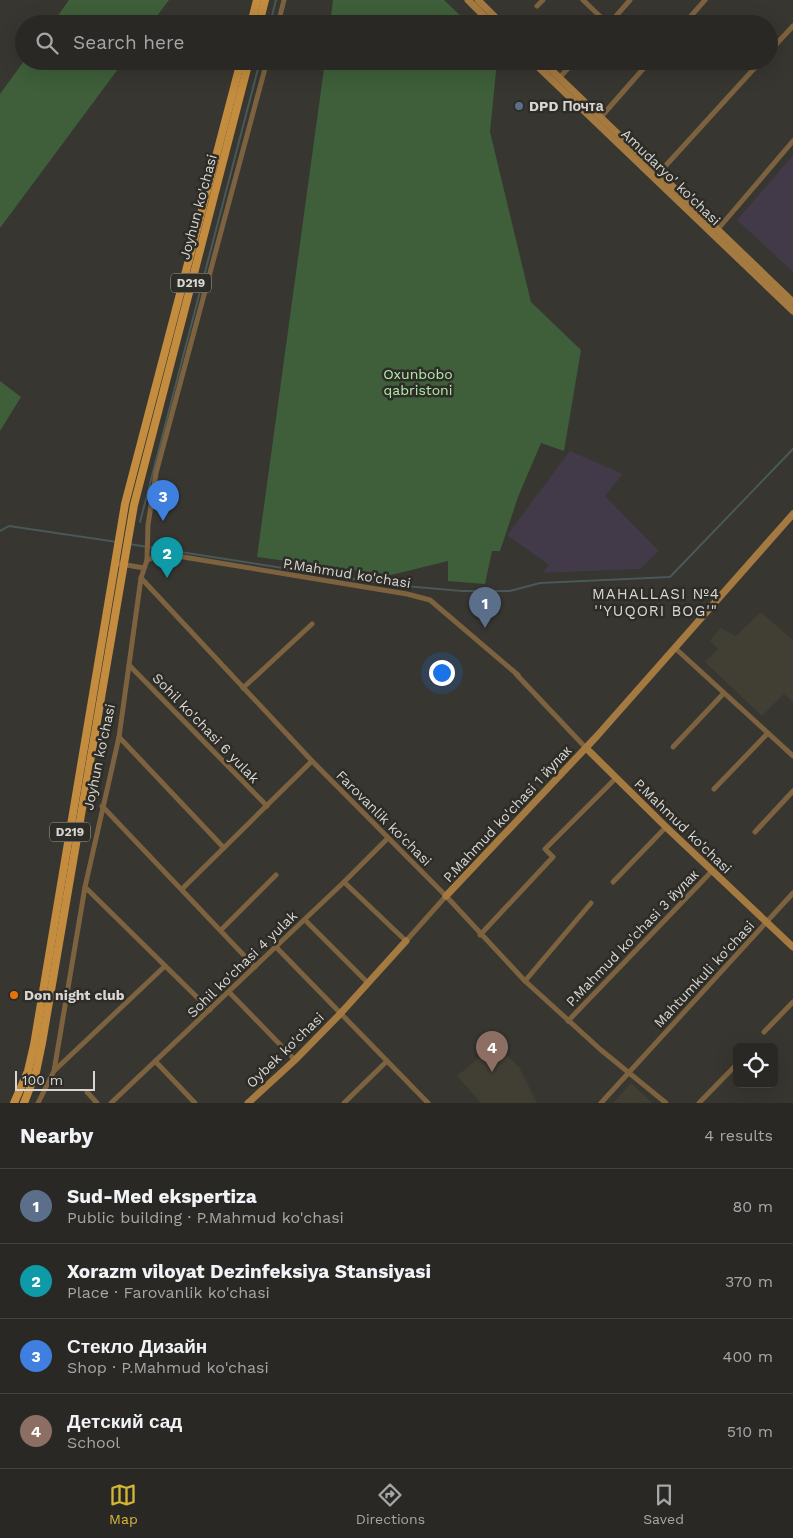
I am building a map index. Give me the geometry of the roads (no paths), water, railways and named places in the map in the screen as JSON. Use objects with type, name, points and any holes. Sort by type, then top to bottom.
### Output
[{"type":"main road","points":[[253,15],[257,0]]},
{"type":"main road","points":[[261,15],[265,0]]},
{"type":"main road","name":"Joyhun ko'chasi","points":[[129,505],[239,70]]},
{"type":"main road","name":"Joyhun ko'chasi","points":[[129,505],[247,70]]},
{"type":"main road","name":"D219","points":[[116,561],[129,505]]},
{"type":"main road","name":"D219","points":[[125,562],[129,505]]},
{"type":"main road","name":"Joyhun ko'chasi","points":[[14,1103],[28,1071],[34,1045],[116,561]]},
{"type":"main road","name":"Joyhun ko'chasi","points":[[24,1103],[36,1072],[42,1044],[125,562]]},
{"type":"street","points":[[280,15],[284,0]]},
{"type":"street","points":[[468,0],[483,15]]},
{"type":"street","points":[[478,0],[493,15]]},
{"type":"street","points":[[537,6],[543,0]]},
{"type":"street","points":[[583,0],[599,15]]},
{"type":"street","points":[[616,15],[630,0]]},
{"type":"street","points":[[692,15],[705,0]]},
{"type":"street","points":[[778,42],[793,26]]},
{"type":"street","name":"Joyhun ko'chasi","points":[[38,1103],[54,1071],[85,887],[118,737],[141,578],[147,560],[148,525],[156,473],[266,70]]},
{"type":"street","name":"Amudaryo' ko'chasi","points":[[542,70],[657,176],[793,311]]},
{"type":"street","points":[[551,70],[601,117],[657,176],[718,229],[793,302]]},
{"type":"street","points":[[559,78],[567,70]]},
{"type":"street","points":[[601,117],[642,70]]},
{"type":"street","points":[[657,176],[753,70]]},
{"type":"street","points":[[718,229],[793,141]]},
{"type":"street","name":"P.Mahmud ko'chasi 1 йулак","points":[[446,896],[586,748],[793,514]]},
{"type":"street","name":"P.Mahmud ko'chasi","points":[[147,560],[165,554],[407,594],[430,600],[518,676]]},
{"type":"street","points":[[116,561],[144,568]]},
{"type":"street","name":"Farovanlik ko'chasi","points":[[141,578],[312,761],[387,839],[446,896],[480,935],[525,981],[568,1021],[666,1103]]},
{"type":"street","name":"P.Mahmud ko'chasi","points":[[430,596],[518,676],[616,778],[793,947]]},
{"type":"street","points":[[243,688],[312,624]]},
{"type":"street","points":[[675,648],[793,756]]},
{"type":"street","name":"Sohil ko'chasi 6 yulak","points":[[129,665],[267,806]]},
{"type":"street","points":[[673,747],[724,693]]},
{"type":"street","points":[[714,789],[768,733]]},
{"type":"street","points":[[118,737],[224,848]]},
{"type":"street","points":[[182,889],[312,761]]},
{"type":"street","points":[[480,935],[553,857],[545,849],[616,778]]},
{"type":"street","points":[[755,832],[793,791]]},
{"type":"street","points":[[102,806],[255,967]]},
{"type":"street","points":[[613,882],[666,827]]},
{"type":"street","name":"Sohil ko'chasi 4 yulak","points":[[111,1103],[305,920],[387,839]]},
{"type":"street","name":"P.Mahmud ko'chasi 3 йулак","points":[[568,1021],[712,871]]},
{"type":"street","points":[[221,930],[276,875]]},
{"type":"street","points":[[344,882],[406,941]]},
{"type":"street","points":[[85,887],[210,1010]]},
{"type":"street","name":"Mahtumkuli ko'chasi","points":[[601,1103],[793,893]]},
{"type":"street","name":"Oybek ko'chasi","points":[[248,1103],[295,1060],[340,1014],[446,896]]},
{"type":"street","points":[[525,981],[591,903]]},
{"type":"street","points":[[305,920],[367,982]]},
{"type":"street","name":"Oybek ko'chasi","points":[[276,947],[340,1014]]},
{"type":"street","points":[[54,1071],[164,966]]},
{"type":"street","points":[[229,992],[295,1060]]},
{"type":"street","points":[[764,1032],[793,1002]]},
{"type":"street","points":[[340,1014],[428,1103]]},
{"type":"street","points":[[156,1062],[195,1103]]},
{"type":"street","points":[[344,1103],[386,1062]]},
{"type":"street","points":[[699,1103],[733,1068]]},
{"type":"street","points":[[87,1092],[97,1103]]},
{"type":"waterway","points":[[272,15],[276,0]]},
{"type":"waterway","points":[[140,522],[258,70]]},
{"type":"waterway","points":[[129,544],[393,585],[462,591],[510,591],[540,583],[670,577],[793,449]]},
{"type":"waterway","points":[[0,531],[9,526],[117,542]]},
{"type":"place","name":"DPD Почта","points":[[519,106]]},
{"type":"place","name":"Стекло Дизайн","points":[[163,521]]},
{"type":"place","name":"Xorazm viloyat Dezinfeksiya Stansiyasi","points":[[167,578]]},
{"type":"place","name":"Sud-Med ekspertiza","points":[[485,628]]},
{"type":"place","name":"Don night club","points":[[14,995]]},
{"type":"place","name":"Детский сад","points":[[492,1072]]},
{"type":"district","name":"MAHALLASI №4 ''YUQORI BOG'\"","points":[[656,602]]},
{"type":"park label","name":"Oxunbobo qabristoni","points":[[418,382]]}]
